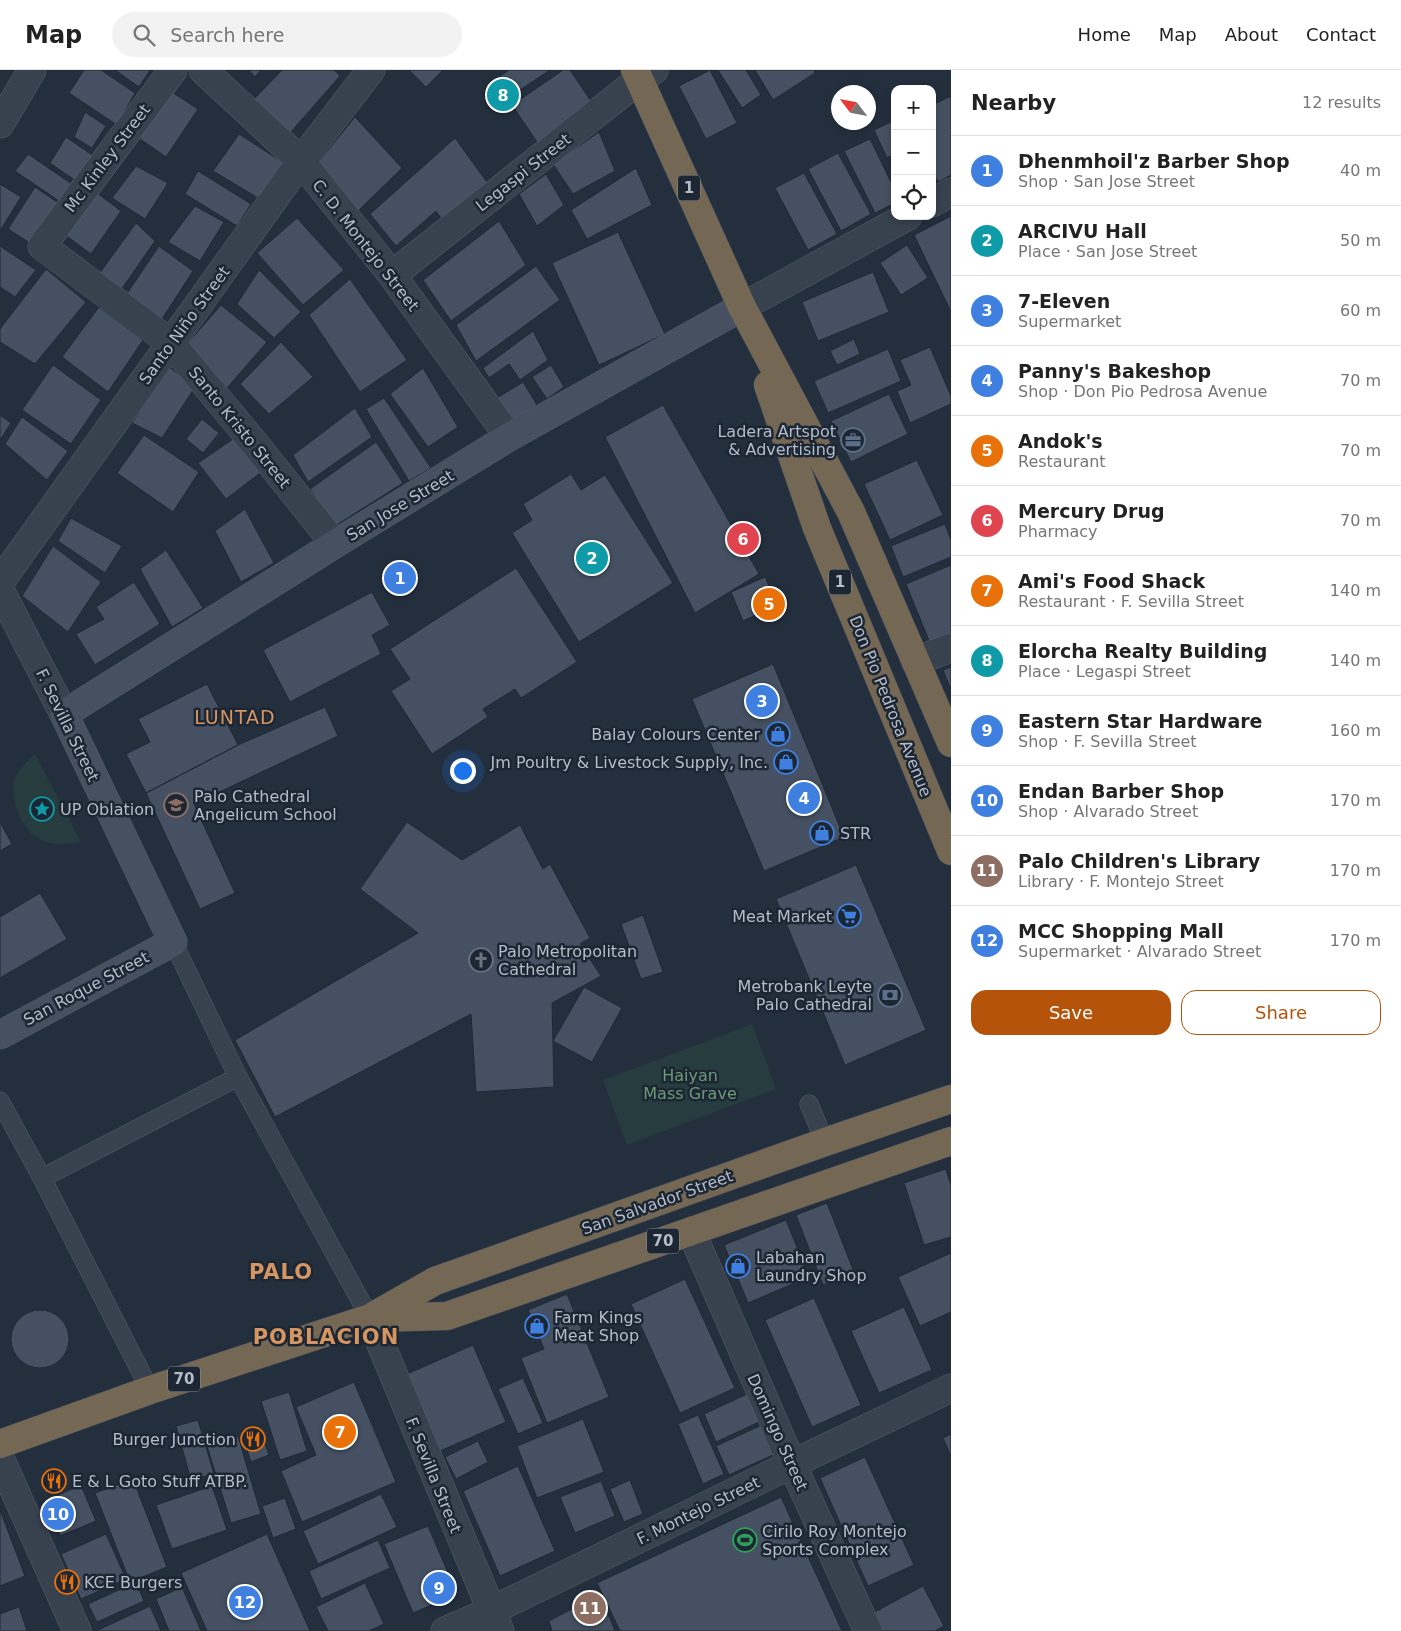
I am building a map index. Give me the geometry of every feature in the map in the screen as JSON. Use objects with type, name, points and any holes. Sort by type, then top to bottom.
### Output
[{"type":"highway","name":"Don Pio Pedrosa Avenue","points":[[643,73],[742,308],[817,528],[951,851]]},
{"type":"highway","name":"Don Pio Pedrosa Avenue","points":[[742,308],[851,512],[951,743]]},
{"type":"highway","name":"San Salvador Street","points":[[0,1444],[150,1390],[370,1318],[435,1281],[951,1099]]},
{"type":"highway","name":"San Salvador Street","points":[[370,1318],[447,1316],[951,1141]]},
{"type":"street","points":[[0,124],[32,70]]},
{"type":"street","name":"Mc Kinley Street","points":[[42,246],[172,70]]},
{"type":"street","name":"C. D. Montejo Street","points":[[203,70],[301,161],[392,275],[509,438]]},
{"type":"street","name":"Santo Niño Street","points":[[0,582],[301,161],[371,70]]},
{"type":"street","name":"Legaspi Street","points":[[392,275],[643,73]]},
{"type":"street","points":[[936,201],[951,192]]},
{"type":"street","points":[[742,308],[901,220]]},
{"type":"street","name":"Santo Kristo Street","points":[[42,246],[171,343],[256,444],[334,544]]},
{"type":"street","name":"San Jose Street","points":[[64,714],[334,544],[509,438],[742,308]]},
{"type":"street","name":"F. Sevilla Street","points":[[0,590],[64,714],[173,942]]},
{"type":"street","points":[[915,661],[951,648]]},
{"type":"street","name":"San Roque Street","points":[[0,1034],[173,942]]},
{"type":"street","name":"Domingo Street","points":[[691,1231],[792,1464],[868,1631]]},
{"type":"street","name":"F. Sevilla Street","points":[[370,1318],[495,1621]]},
{"type":"street","name":"F. Montejo Street","points":[[445,1631],[495,1621],[792,1464],[951,1388]]},
{"type":"street","points":[[0,1458],[77,1631]]},
{"type":"lane","points":[[173,942],[238,1077],[370,1318]]},
{"type":"lane","points":[[42,1178],[238,1077]]},
{"type":"lane","points":[[0,1101],[42,1178],[150,1390]]},
{"type":"lane","points":[[809,1104],[825,1142]]},
{"type":"green space","points":[[35,754],[81,842],[60,844],[43,841],[35,836],[23,822],[15,801],[14,782],[20,770]]},
{"type":"green space","name":"Haiyan Mass Grave","points":[[752,1024],[776,1089],[627,1145],[603,1080]]},
{"type":"building","points":[[84,70],[101,70],[135,93],[117,125],[69,93]]},
{"type":"building","points":[[115,70],[150,70],[139,87]]},
{"type":"building","points":[[249,70],[261,70],[255,77]]},
{"type":"building","points":[[282,70],[334,70],[340,76],[290,133],[254,99]]},
{"type":"building","points":[[409,70],[443,70],[426,87]]},
{"type":"building","points":[[509,70],[550,70],[499,104],[486,85]]},
{"type":"building","points":[[563,70],[570,70],[595,107],[539,145],[512,105]]},
{"type":"building","points":[[710,70],[737,123],[706,139],[679,86]]},
{"type":"building","points":[[718,70],[746,70],[761,95],[742,108]]},
{"type":"building","points":[[755,70],[814,70],[815,73],[773,100]]},
{"type":"building","points":[[164,87],[198,109],[166,157],[133,134]]},
{"type":"building","points":[[951,96],[951,175],[938,182],[936,178],[936,103]]},
{"type":"building","points":[[85,112],[106,126],[92,148],[74,137]]},
{"type":"building","points":[[355,117],[402,168],[355,214],[315,166]]},
{"type":"building","points":[[891,122],[891,156],[887,158],[874,130]]},
{"type":"building","points":[[599,132],[615,171],[573,194],[553,164]]},
{"type":"building","points":[[239,134],[287,165],[263,201],[213,171]]},
{"type":"building","points":[[66,137],[95,157],[76,181],[50,163]]},
{"type":"building","points":[[455,138],[492,189],[446,226],[436,211],[396,246],[370,214]]},
{"type":"building","points":[[870,139],[891,182],[891,205],[875,213],[844,151]]},
{"type":"building","points":[[838,153],[871,214],[841,231],[808,169]]},
{"type":"building","points":[[28,154],[72,184],[59,201],[15,171]]},
{"type":"building","points":[[136,166],[168,183],[145,219],[112,198]]},
{"type":"building","points":[[636,168],[652,205],[587,239],[571,210]]},
{"type":"building","points":[[198,171],[251,204],[237,226],[185,194]]},
{"type":"building","points":[[804,173],[837,234],[808,250],[775,188]]},
{"type":"building","points":[[546,174],[564,205],[537,226],[519,194]]},
{"type":"building","points":[[0,184],[21,197],[0,231]]},
{"type":"building","points":[[35,187],[60,204],[33,245],[8,229]]},
{"type":"building","points":[[93,190],[121,211],[91,254],[64,234]]},
{"type":"building","points":[[195,206],[224,222],[200,261],[168,242]]},
{"type":"building","points":[[951,216],[951,310],[950,310],[914,235]]},
{"type":"building","points":[[297,218],[344,270],[303,305],[257,253]]},
{"type":"building","points":[[499,221],[526,265],[451,321],[423,280]]},
{"type":"building","points":[[136,223],[155,241],[121,290],[99,274]]},
{"type":"building","points":[[618,232],[665,334],[599,365],[552,263]]},
{"type":"building","points":[[907,245],[928,278],[901,295],[880,263]]},
{"type":"building","points":[[0,246],[36,270],[15,297],[0,287]]},
{"type":"building","points":[[159,246],[193,271],[160,322],[126,295]]},
{"type":"building","points":[[536,266],[560,300],[476,361],[456,325]]},
{"type":"building","points":[[46,269],[86,302],[35,364],[0,342],[0,329]]},
{"type":"building","points":[[259,270],[301,312],[274,338],[237,304]]},
{"type":"building","points":[[873,272],[889,312],[818,341],[802,302]]},
{"type":"building","points":[[350,279],[407,360],[360,392],[309,315]]},
{"type":"building","points":[[221,305],[267,342],[227,388],[187,344]]},
{"type":"building","points":[[99,307],[143,340],[108,392],[62,357]]},
{"type":"building","points":[[533,331],[548,360],[520,380],[509,364],[489,378],[483,368]]},
{"type":"building","points":[[854,339],[860,354],[837,365],[830,351]]},
{"type":"building","points":[[281,342],[313,377],[269,414],[240,384]]},
{"type":"building","points":[[930,347],[951,396],[951,404],[910,423],[897,391],[911,385],[900,360]]},
{"type":"building","points":[[888,349],[901,381],[828,413],[814,381]]},
{"type":"building","points":[[53,365],[101,400],[71,444],[22,410]]},
{"type":"building","points":[[551,365],[564,387],[547,399],[532,377]]},
{"type":"building","points":[[168,366],[195,387],[162,438],[132,423]]},
{"type":"building","points":[[423,368],[458,427],[428,447],[390,394]]},
{"type":"building","points":[[523,382],[537,405],[511,423],[497,398]]},
{"type":"building","points":[[889,394],[908,434],[851,462],[831,421]]},
{"type":"building","points":[[384,398],[431,468],[409,481],[366,409]]},
{"type":"building","points":[[663,405],[759,574],[695,613],[605,437]]},
{"type":"building","points":[[355,408],[372,437],[308,482],[293,455]]},
{"type":"building","points":[[0,415],[11,423],[0,440]]},
{"type":"building","points":[[22,417],[68,451],[47,480],[5,444]]},
{"type":"building","points":[[202,419],[219,433],[203,453],[186,439]]},
{"type":"building","points":[[144,435],[199,472],[173,512],[117,473]]},
{"type":"building","points":[[236,437],[263,471],[226,499],[198,463]]},
{"type":"building","points":[[376,442],[403,483],[335,526],[310,489]]},
{"type":"building","points":[[917,460],[943,515],[890,540],[864,484]]},
{"type":"building","points":[[571,474],[581,490],[605,475],[673,583],[579,642],[512,533],[532,520],[523,504]]},
{"type":"building","points":[[245,509],[274,563],[241,582],[215,531]]},
{"type":"building","points":[[71,518],[122,546],[105,573],[58,541]]},
{"type":"building","points":[[945,524],[951,540],[951,557],[903,577],[891,546]]},
{"type":"building","points":[[53,546],[101,582],[68,632],[22,596]]},
{"type":"building","points":[[166,550],[203,608],[172,627],[140,569]]},
{"type":"building","points":[[951,565],[951,634],[930,643],[906,584]]},
{"type":"building","points":[[516,568],[577,662],[521,698],[515,689],[483,709],[488,717],[432,754],[391,691],[410,679],[390,649]]},
{"type":"building","points":[[765,577],[778,605],[743,621],[731,592]]},
{"type":"building","points":[[134,582],[160,624],[95,665],[76,634],[104,619],[96,607]]},
{"type":"building","points":[[372,592],[390,625],[372,635],[381,654],[290,702],[263,650]]},
{"type":"building","points":[[773,664],[844,837],[764,871],[692,699]]},
{"type":"building","points":[[951,667],[951,690],[943,670]]},
{"type":"building","points":[[207,684],[238,745],[146,793],[126,754],[150,742],[138,719]]},
{"type":"building","points":[[325,707],[338,736],[194,804],[235,893],[200,909],[146,793],[238,745]]},
{"type":"building","points":[[0,822],[12,844],[0,851]]},
{"type":"building","name":"Palo Metropolitan Cathedral","points":[[407,822],[462,860],[520,825],[543,869],[550,864],[590,938],[580,944],[601,976],[552,1003],[554,1087],[476,1092],[471,1014],[275,1117],[235,1040],[418,933],[360,889]]},
{"type":"building","points":[[856,865],[926,1030],[845,1065],[776,899]]},
{"type":"building","points":[[40,893],[67,939],[0,978],[0,917]]},
{"type":"building","points":[[643,915],[663,972],[641,979],[621,924]]},
{"type":"building","points":[[584,987],[622,1008],[592,1062],[553,1041]]},
{"type":"building","points":[[946,1169],[951,1186],[951,1237],[924,1245],[904,1183]]},
{"type":"building","points":[[827,1203],[854,1272],[823,1285],[796,1215]]},
{"type":"building","points":[[786,1220],[809,1277],[748,1303],[724,1245]]},
{"type":"building","points":[[951,1253],[951,1312],[920,1326],[898,1277]]},
{"type":"building","points":[[685,1279],[735,1388],[680,1413],[631,1304]]},
{"type":"building","points":[[567,1294],[609,1397],[547,1423],[521,1358],[544,1349],[528,1310]]},
{"type":"building","points":[[814,1298],[861,1405],[812,1427],[765,1320]]},
{"type":"building","points":[[904,1307],[932,1370],[879,1393],[851,1331]]},
{"type":"building","points":[[34,1310],[46,1310],[61,1318],[69,1333],[69,1345],[61,1360],[46,1368],[34,1368],[19,1360],[11,1345],[11,1333],[19,1318]]},
{"type":"building","points":[[473,1345],[506,1422],[440,1451],[407,1374]]},
{"type":"building","points":[[523,1378],[543,1423],[518,1434],[498,1389]]},
{"type":"building","points":[[354,1382],[396,1482],[302,1522],[281,1471],[316,1455],[296,1407]]},
{"type":"building","points":[[289,1392],[307,1451],[280,1460],[261,1401]]},
{"type":"building","points":[[747,1394],[759,1422],[716,1442],[704,1414]]},
{"type":"building","points":[[698,1415],[724,1474],[703,1484],[678,1424]]},
{"type":"building","points":[[583,1419],[604,1472],[537,1498],[517,1446]]},
{"type":"building","points":[[198,1420],[214,1474],[191,1480],[176,1426]]},
{"type":"building","points":[[762,1425],[775,1454],[729,1475],[716,1446]]},
{"type":"building","points":[[259,1426],[269,1455],[251,1462],[241,1432]]},
{"type":"building","points":[[951,1434],[951,1456],[943,1438]]},
{"type":"building","points":[[238,1436],[261,1514],[231,1523],[207,1446]]},
{"type":"building","points":[[478,1441],[488,1462],[456,1479],[445,1457]]},
{"type":"building","points":[[865,1457],[914,1565],[868,1586],[820,1478]]},
{"type":"building","points":[[518,1466],[555,1551],[500,1576],[463,1491]]},
{"type":"building","points":[[133,1479],[167,1567],[130,1582],[95,1493]]},
{"type":"building","points":[[630,1480],[643,1514],[624,1522],[610,1489]]},
{"type":"building","points":[[601,1481],[615,1516],[575,1533],[560,1497]]},
{"type":"building","points":[[81,1485],[96,1521],[60,1536],[45,1501]]},
{"type":"building","points":[[212,1486],[227,1530],[172,1549],[156,1505]]},
{"type":"building","points":[[381,1494],[397,1527],[318,1564],[303,1531]]},
{"type":"building","name":"Cirilo Roy Montejo Sports Complex","points":[[781,1497],[842,1631],[620,1631],[597,1583]]},
{"type":"building","points":[[285,1498],[296,1529],[273,1538],[262,1506]]},
{"type":"building","points":[[0,1510],[25,1576],[0,1586]]},
{"type":"building","points":[[428,1526],[457,1594],[413,1613],[384,1544]]},
{"type":"building","points":[[106,1534],[126,1579],[81,1599],[61,1554]]},
{"type":"building","points":[[267,1534],[310,1631],[207,1631],[181,1573]]},
{"type":"building","points":[[378,1540],[390,1568],[321,1599],[309,1571]]},
{"type":"building","points":[[136,1582],[144,1601],[97,1622],[88,1604]]},
{"type":"building","points":[[365,1583],[384,1624],[369,1631],[328,1631],[316,1607]]},
{"type":"building","points":[[923,1586],[944,1626],[935,1631],[882,1631],[873,1613]]},
{"type":"building","points":[[182,1587],[201,1631],[169,1631],[156,1599]]},
{"type":"building","points":[[600,1594],[615,1631],[552,1631],[549,1621]]},
{"type":"building","points":[[150,1606],[161,1631],[98,1630]]},
{"type":"building","points":[[19,1607],[27,1631],[0,1631],[0,1614]]},
{"type":"place","name":"Elorcha Realty Building","points":[[503,95]]},
{"type":"place","name":"Ladera Artspot & Advertising","points":[[853,440]]},
{"type":"place","name":"Mercury Drug","points":[[743,539]]},
{"type":"place","name":"ARCIVU Hall","points":[[592,558]]},
{"type":"place","name":"Dhenmhoil'z Barber Shop","points":[[400,578]]},
{"type":"place","name":"Andok's","points":[[769,604]]},
{"type":"place","name":"7-Eleven","points":[[762,701]]},
{"type":"place","name":"Balay Colours Center","points":[[778,734]]},
{"type":"place","name":"Jm Poultry & Livestock Supply, Inc.","points":[[786,762]]},
{"type":"place","name":"Panny's Bakeshop","points":[[804,798]]},
{"type":"place","name":"Palo Cathedral Angelicum School","points":[[176,805]]},
{"type":"place","name":"UP Oblation","points":[[42,809]]},
{"type":"place","name":"STR","points":[[822,833]]},
{"type":"place","name":"Meat Market","points":[[849,916]]},
{"type":"place","name":"Palo Metropolitan Cathedral","points":[[481,960]]},
{"type":"place","name":"Metrobank Leyte Palo Cathedral","points":[[890,995]]},
{"type":"place","name":"Labahan Laundry Shop","points":[[738,1266]]},
{"type":"place","name":"Farm Kings Meat Shop","points":[[537,1326]]},
{"type":"place","name":"Ami's Food Shack","points":[[340,1432]]},
{"type":"place","name":"Burger Junction","points":[[253,1439]]},
{"type":"place","name":"E & L Goto Stuff ATBP.","points":[[54,1481]]},
{"type":"place","name":"Endan Barber Shop","points":[[58,1514]]},
{"type":"place","name":"Cirilo Roy Montejo Sports Complex","points":[[745,1540]]},
{"type":"place","name":"KCE Burgers","points":[[67,1582]]},
{"type":"place","name":"Eastern Star Hardware","points":[[439,1588]]},
{"type":"place","name":"MCC Shopping Mall","points":[[245,1602]]},
{"type":"place","name":"Palo Children's Library","points":[[590,1608]]},
{"type":"district","name":"LUNTAD","points":[[235,717]]},
{"type":"district","name":"PALO","points":[[281,1272]]},
{"type":"district","name":"POBLACION","points":[[326,1337]]}]
